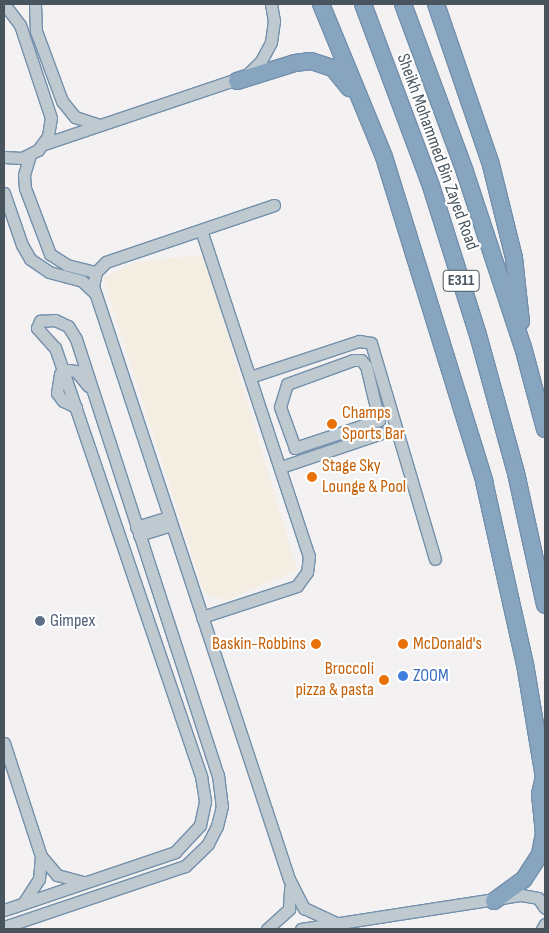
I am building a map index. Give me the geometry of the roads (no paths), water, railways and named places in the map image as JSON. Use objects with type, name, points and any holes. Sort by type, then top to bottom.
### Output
[{"type":"highway","points":[[320,4],[384,157],[484,481],[525,664],[545,779],[540,797],[544,834],[540,854],[524,879],[494,901]]},
{"type":"highway","name":"Sheikh Mohammed Bin Zayed Road","points":[[363,4],[431,186],[476,328],[516,473],[545,605]]},
{"type":"highway","name":"Sheikh Mohammed Bin Zayed Road","points":[[403,4],[465,172],[523,347],[545,429]]},
{"type":"highway","points":[[436,4],[468,92],[503,212],[517,270],[523,347]]},
{"type":"highway","points":[[237,81],[303,61],[319,62],[334,68],[345,79],[384,157]]},
{"type":"street","points":[[4,4],[20,25],[49,109],[50,127],[44,144]]},
{"type":"street","points":[[34,4],[36,31],[65,107],[81,120],[102,125]]},
{"type":"street","points":[[4,157],[30,155],[44,144],[237,81],[255,69],[267,52],[273,32],[271,4]]},
{"type":"street","points":[[30,155],[24,174],[25,188],[50,254],[67,265],[96,272]]},
{"type":"street","points":[[4,193],[22,245],[30,258],[49,272],[82,281],[94,292]]},
{"type":"street","points":[[274,205],[112,259],[96,272],[94,292],[289,879],[304,908],[336,923]]},
{"type":"street","points":[[201,230],[310,556],[307,572],[289,590],[202,617]]},
{"type":"street","points":[[4,910],[175,852],[196,830],[205,801],[201,776],[54,344],[38,328],[40,321],[55,320],[72,330],[218,775],[222,806],[218,826],[201,852],[176,870],[4,928]]},
{"type":"street","points":[[250,377],[359,340],[371,343],[434,559]]},
{"type":"street","points":[[277,456],[295,448],[378,423],[380,415],[364,362],[353,360],[287,384],[280,407],[295,448]]},
{"type":"street","points":[[63,371],[72,370],[80,374],[94,395]]},
{"type":"street","points":[[280,467],[382,433]]},
{"type":"street","points":[[137,531],[170,521]]},
{"type":"street","points":[[4,743],[41,856],[51,870],[64,878],[88,882]]},
{"type":"street","points":[[22,904],[39,879],[41,856]]},
{"type":"street","points":[[267,929],[289,909],[289,879]]},
{"type":"street","points":[[301,929],[494,901],[527,894],[538,898],[545,908]]},
{"type":"street","points":[[542,929],[545,924]]},
{"type":"place","name":"Champs Sports Bar","points":[[332,424]]},
{"type":"place","name":"Stage Sky Lounge & Pool","points":[[312,477]]},
{"type":"place","name":"Gimpex","points":[[40,621]]},
{"type":"place","name":"Baskin-Robbins","points":[[316,644]]},
{"type":"place","name":"McDonald's","points":[[403,644]]},
{"type":"place","name":"ZOOM","points":[[403,676]]},
{"type":"place","name":"Broccoli pizza & pasta","points":[[384,680]]}]
